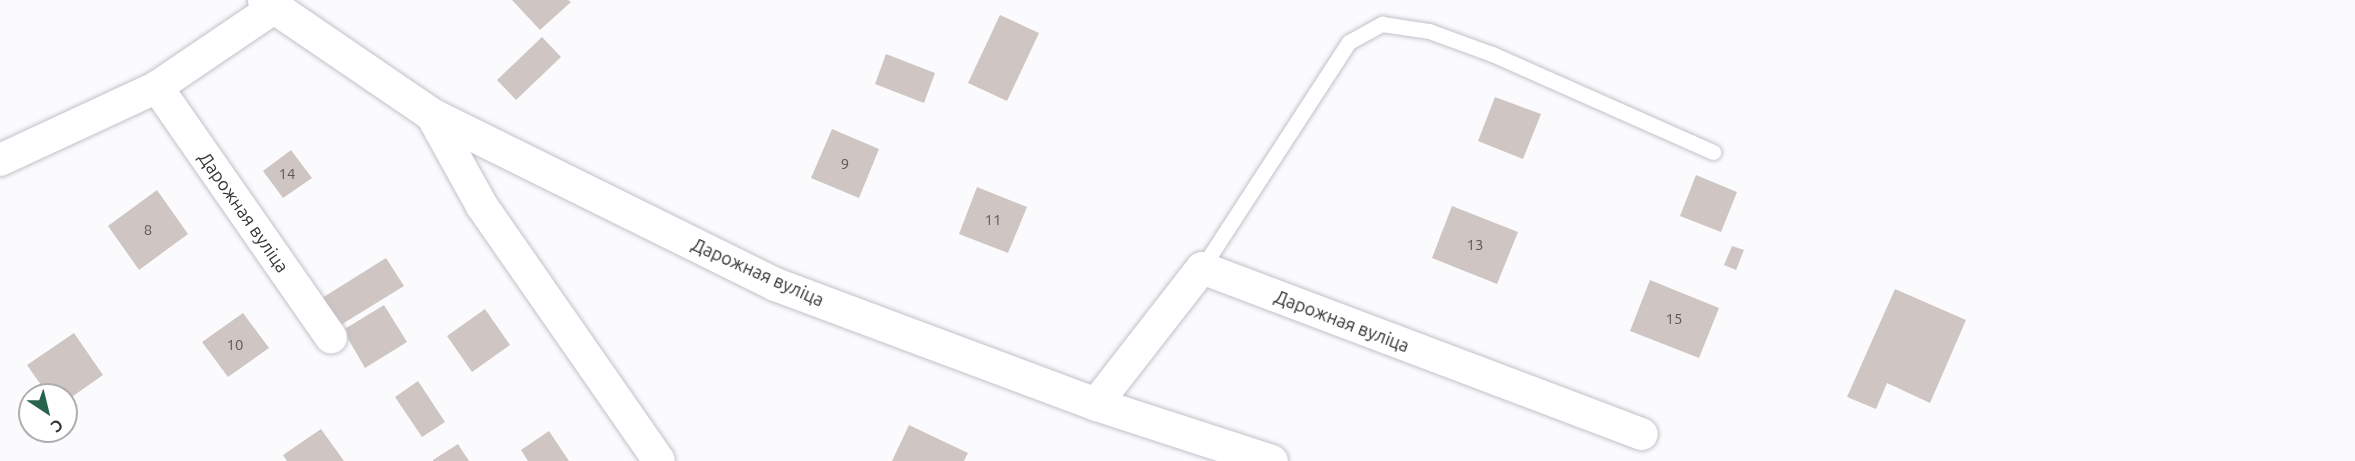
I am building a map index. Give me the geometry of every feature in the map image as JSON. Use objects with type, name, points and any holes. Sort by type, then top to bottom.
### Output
[{"type":"street","name":"Дарожная вуліца","points":[[0,160],[157,87],[270,3],[431,114],[775,284],[1096,404],[1271,461]]},
{"type":"street","name":"Дарожная вуліца","points":[[157,87],[331,336]]},
{"type":"street","name":"Дарожная вуліца","points":[[431,114],[482,206],[659,461]]},
{"type":"street","name":"Дарожная вуліца","points":[[1202,268],[1642,434]]},
{"type":"street","points":[[1096,404],[1202,268]]},
{"type":"lane","points":[[1202,268],[1349,42],[1382,24],[1429,32],[1492,54],[1713,152]]},
{"type":"building","points":[[512,0],[568,0],[571,2],[540,30]]},
{"type":"building","points":[[1000,15],[1039,33],[1007,101],[968,83]]},
{"type":"building","points":[[542,37],[561,57],[516,100],[497,80]]},
{"type":"building","points":[[886,54],[935,73],[924,103],[875,84]]},
{"type":"building","points":[[1495,97],[1541,114],[1523,159],[1478,141]]},
{"type":"building","points":[[832,129],[879,149],[859,198],[811,178]]},
{"type":"building","points":[[291,150],[312,178],[283,198],[263,171]]},
{"type":"building","points":[[1696,175],[1737,192],[1721,232],[1680,216]]},
{"type":"building","points":[[977,187],[1027,207],[1008,253],[959,234]]},
{"type":"building","points":[[157,190],[188,234],[139,270],[108,226]]},
{"type":"building","points":[[1452,206],[1518,232],[1497,284],[1432,258]]},
{"type":"building","points":[[1732,246],[1744,250],[1736,270],[1724,265]]},
{"type":"building","points":[[386,258],[404,286],[339,326],[322,298]]},
{"type":"building","points":[[1650,280],[1719,308],[1699,358],[1630,331]]},
{"type":"building","points":[[1895,289],[1966,320],[1930,403],[1887,383],[1876,409],[1847,397]]},
{"type":"building","points":[[384,305],[407,342],[365,368],[343,330]]},
{"type":"building","points":[[485,309],[510,345],[472,372],[447,336]]},
{"type":"building","points":[[243,313],[269,348],[228,377],[202,342]]},
{"type":"building","points":[[74,333],[103,375],[78,393],[78,383],[40,383],[27,365]]},
{"type":"building","points":[[418,381],[445,422],[422,437],[395,397]]},
{"type":"building","points":[[909,425],[968,453],[964,461],[892,461]]},
{"type":"building","points":[[321,429],[344,461],[287,461],[283,455]]},
{"type":"building","points":[[549,431],[569,461],[528,461],[521,450]]},
{"type":"building","points":[[458,444],[469,461],[433,461],[433,460]]}]
